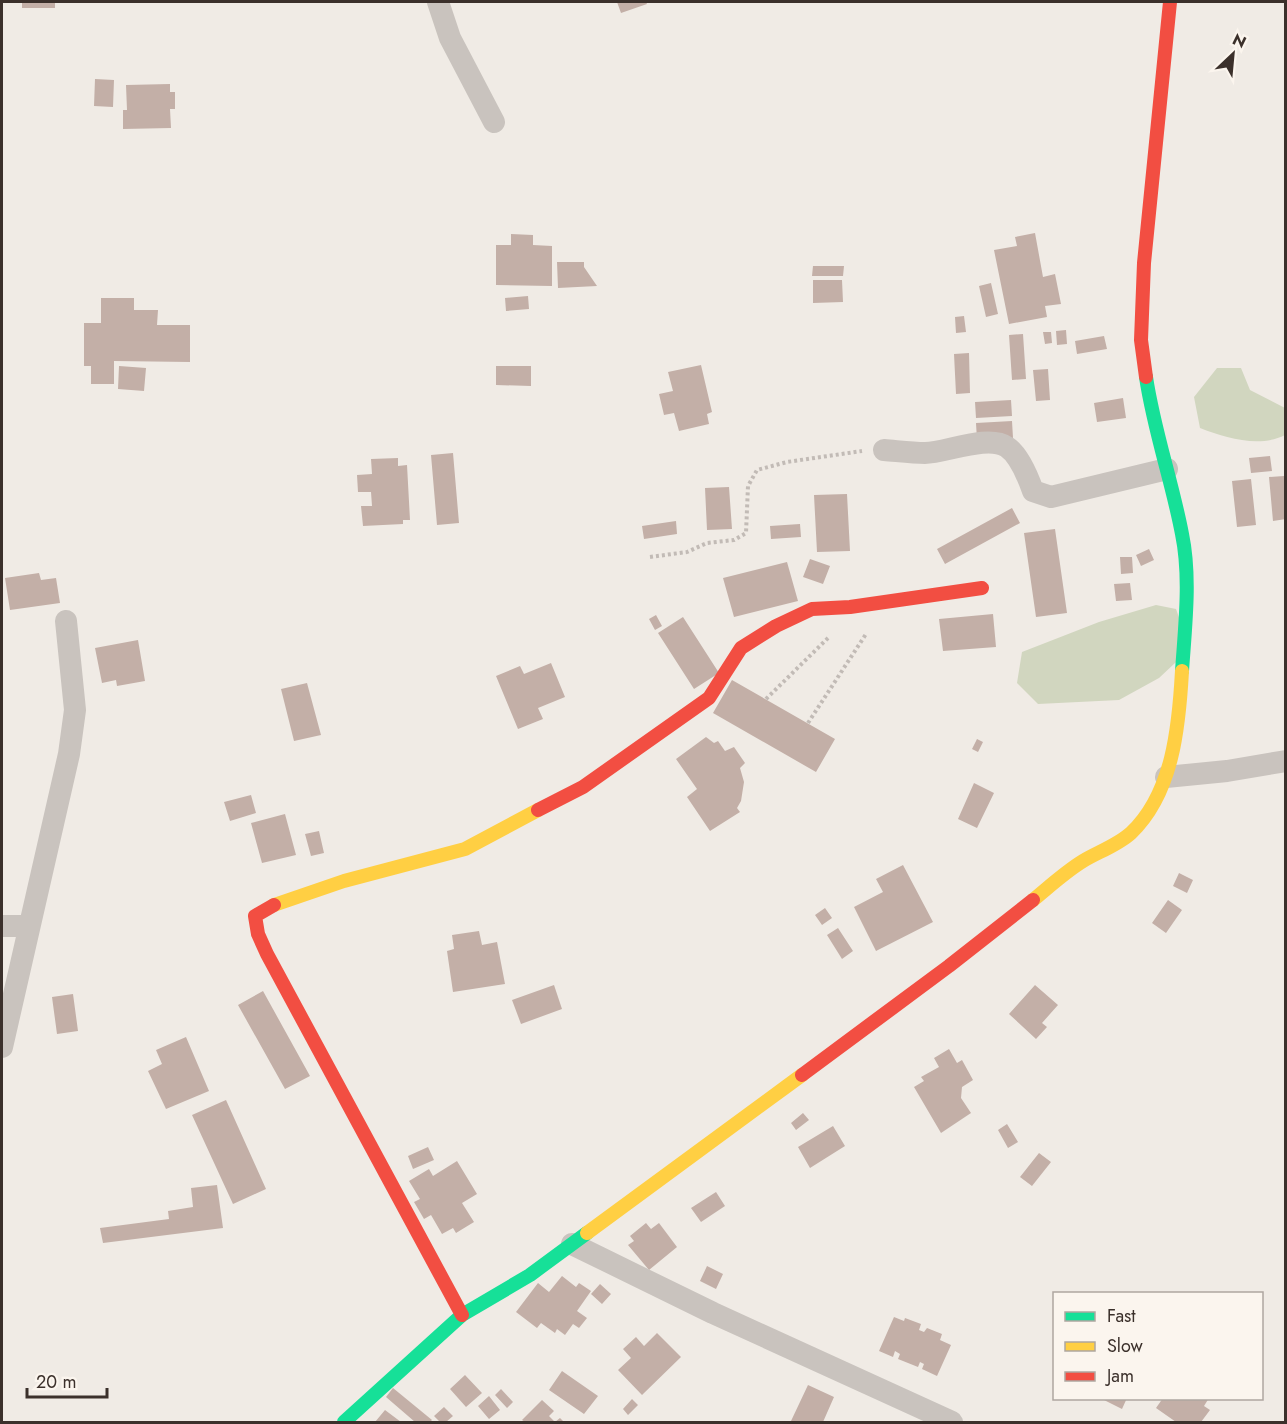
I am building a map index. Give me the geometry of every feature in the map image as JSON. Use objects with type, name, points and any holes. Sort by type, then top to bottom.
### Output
[{"type":"street","points":[[438,2],[450,38],[495,122]]},
{"type":"street","points":[[344,1422],[462,1315],[530,1275],[949,966],[1081,862],[1130,834],[1158,800],[1166,777],[1182,677],[1186,599],[1183,536],[1150,403],[1141,340],[1144,263],[1170,2]]},
{"type":"street","points":[[884,450],[927,453],[963,444],[1000,444],[1008,447],[1016,458],[1033,490],[1051,497],[1167,469]]},
{"type":"street","points":[[462,1315],[267,954],[258,934],[255,916],[264,909],[344,881],[465,849],[583,787],[709,698],[741,648],[776,626],[812,609],[861,605],[982,588]]},
{"type":"street","points":[[2,1047],[73,729],[75,710],[66,621]]},
{"type":"street","points":[[1166,777],[1227,771],[1286,761]]},
{"type":"street","points":[[2,926],[29,926]]},
{"type":"street","points":[[572,1244],[952,1422]]},
{"type":"path","points":[[650,557],[687,552],[707,543],[734,540],[746,533],[748,486],[758,470],[851,451],[884,450]]},
{"type":"path","points":[[808,723],[888,601]]},
{"type":"path","points":[[766,699],[861,605]]},
{"type":"green space","points":[[1217,368],[1241,368],[1250,390],[1285,408],[1285,435],[1265,441],[1254,441],[1231,438],[1200,428],[1194,397]]},
{"type":"green space","points":[[1156,605],[1176,609],[1190,649],[1159,678],[1119,700],[1038,704],[1017,683],[1022,652],[1099,622]]},
{"type":"building","points":[[22,2],[55,2],[55,8],[22,8]]},
{"type":"building","points":[[617,2],[646,2],[647,4],[621,13]]},
{"type":"building","points":[[95,79],[114,80],[113,107],[94,106]]},
{"type":"building","points":[[170,84],[170,92],[175,92],[175,109],[170,109],[171,128],[123,129],[123,110],[127,110],[126,85]]},
{"type":"building","points":[[1035,233],[1043,277],[1055,274],[1061,304],[1045,306],[1047,317],[1009,324],[994,250],[1017,246],[1015,237]]},
{"type":"building","points":[[511,234],[533,235],[533,245],[552,246],[552,286],[496,285],[496,245],[511,245]]},
{"type":"building","points":[[557,262],[584,262],[584,267],[597,286],[558,288]]},
{"type":"building","points":[[813,266],[844,266],[843,276],[812,276]]},
{"type":"building","points":[[813,280],[842,280],[843,302],[813,303]]},
{"type":"building","points":[[991,283],[998,314],[986,317],[979,286]]},
{"type":"building","points":[[528,296],[529,309],[506,311],[505,298]]},
{"type":"building","points":[[101,298],[134,298],[134,310],[158,310],[157,325],[190,325],[190,362],[114,361],[114,384],[91,384],[91,366],[84,366],[84,323],[101,323]]},
{"type":"building","points":[[964,316],[966,332],[956,333],[955,317]]},
{"type":"building","points":[[1066,330],[1067,344],[1057,345],[1056,331]]},
{"type":"building","points":[[1043,332],[1051,332],[1052,343],[1045,344]]},
{"type":"building","points":[[1023,334],[1026,379],[1012,380],[1009,335]]},
{"type":"building","points":[[1104,336],[1107,349],[1077,354],[1075,341]]},
{"type":"building","points":[[969,353],[970,393],[956,394],[954,354]]},
{"type":"building","points":[[701,365],[712,412],[707,414],[709,424],[679,431],[674,413],[664,415],[659,394],[673,391],[668,372]]},
{"type":"building","points":[[119,366],[146,368],[144,391],[118,389]]},
{"type":"building","points":[[496,366],[531,366],[531,386],[496,385]]},
{"type":"building","points":[[1048,369],[1050,400],[1036,401],[1033,370]]},
{"type":"building","points":[[1123,398],[1126,418],[1097,422],[1094,403]]},
{"type":"building","points":[[1011,400],[1012,416],[976,418],[975,402]]},
{"type":"building","points":[[1012,421],[1013,438],[977,440],[976,423]]},
{"type":"building","points":[[453,453],[459,523],[437,525],[431,455]]},
{"type":"building","points":[[1270,456],[1272,471],[1251,473],[1249,458]]},
{"type":"building","points":[[398,458],[398,466],[407,465],[410,520],[403,520],[403,524],[363,526],[361,506],[372,506],[371,492],[358,492],[357,475],[372,474],[371,459]]},
{"type":"building","points":[[1284,476],[1286,519],[1273,521],[1269,477]]},
{"type":"building","points":[[1251,479],[1256,525],[1237,527],[1232,481]]},
{"type":"building","points":[[729,487],[732,529],[707,530],[705,488]]},
{"type":"building","points":[[847,494],[850,551],[817,552],[814,495]]},
{"type":"building","points":[[1012,508],[1020,523],[945,564],[937,549]]},
{"type":"building","points":[[676,521],[677,534],[644,539],[642,526]]},
{"type":"building","points":[[800,524],[801,537],[771,539],[770,526]]},
{"type":"building","points":[[1055,529],[1067,613],[1036,617],[1024,533]]},
{"type":"building","points":[[1149,549],[1154,560],[1141,566],[1136,555]]},
{"type":"building","points":[[1120,557],[1132,557],[1133,573],[1121,574]]},
{"type":"building","points":[[810,559],[830,566],[823,584],[803,577]]},
{"type":"building","points":[[787,562],[798,601],[734,617],[723,578]]},
{"type":"building","points":[[39,573],[41,580],[56,578],[60,603],[10,610],[5,578]]},
{"type":"building","points":[[1130,583],[1132,600],[1116,601],[1114,584]]},
{"type":"building","points":[[993,614],[996,647],[943,651],[939,619]]},
{"type":"building","points":[[656,615],[662,626],[655,630],[649,619]]},
{"type":"building","points":[[683,617],[719,673],[694,689],[658,633]]},
{"type":"building","points":[[138,640],[145,681],[117,686],[116,680],[102,683],[95,648]]},
{"type":"building","points":[[551,663],[565,697],[538,708],[543,719],[518,729],[496,676],[520,666],[524,674]]},
{"type":"building","points":[[732,680],[835,739],[816,772],[713,713]]},
{"type":"building","points":[[307,683],[321,735],[294,741],[281,689]]},
{"type":"building","points":[[706,737],[714,743],[718,741],[725,751],[734,747],[745,763],[740,768],[744,782],[741,801],[737,808],[740,812],[710,831],[687,797],[697,789],[676,759]]},
{"type":"building","points":[[977,739],[983,742],[978,752],[972,749]]},
{"type":"building","points":[[974,783],[994,793],[977,828],[958,819]]},
{"type":"building","points":[[251,795],[256,813],[230,821],[224,802]]},
{"type":"building","points":[[285,814],[296,855],[262,863],[251,823]]},
{"type":"building","points":[[319,831],[324,853],[311,856],[305,834]]},
{"type":"building","points":[[903,865],[933,922],[876,951],[854,907],[883,892],[876,879]]},
{"type":"building","points":[[1179,873],[1193,880],[1187,893],[1173,886]]},
{"type":"building","points":[[1168,900],[1182,910],[1166,933],[1152,923]]},
{"type":"building","points":[[825,908],[832,918],[822,925],[815,915]]},
{"type":"building","points":[[838,928],[853,951],[842,959],[827,935]]},
{"type":"building","points":[[479,931],[482,945],[497,942],[505,984],[453,992],[447,951],[454,949],[452,935]]},
{"type":"building","points":[[554,985],[562,1009],[521,1024],[512,1000]]},
{"type":"building","points":[[1035,985],[1058,1005],[1042,1023],[1047,1027],[1036,1039],[1009,1014]]},
{"type":"building","points":[[263,991],[310,1076],[285,1089],[238,1005]]},
{"type":"building","points":[[73,994],[78,1031],[57,1034],[52,997]]},
{"type":"building","points":[[186,1037],[209,1091],[166,1109],[148,1071],[162,1064],[156,1050]]},
{"type":"building","points":[[949,1049],[957,1063],[962,1060],[973,1080],[962,1087],[961,1098],[971,1113],[941,1133],[914,1087],[924,1081],[921,1077],[939,1067],[934,1058]]},
{"type":"building","points":[[226,1100],[266,1189],[233,1204],[192,1115]]},
{"type":"building","points":[[803,1113],[809,1120],[796,1130],[791,1123]]},
{"type":"building","points":[[1007,1124],[1018,1142],[1008,1148],[998,1130]]},
{"type":"building","points":[[833,1126],[845,1146],[810,1168],[798,1147]]},
{"type":"building","points":[[428,1147],[434,1160],[413,1169],[408,1156]]},
{"type":"building","points":[[1039,1153],[1051,1162],[1032,1186],[1020,1177]]},
{"type":"building","points":[[457,1161],[477,1194],[462,1203],[474,1222],[456,1233],[453,1228],[442,1234],[431,1215],[424,1219],[414,1202],[420,1199],[409,1181],[429,1169],[433,1176]]},
{"type":"building","points":[[217,1185],[223,1228],[103,1243],[100,1228],[169,1219],[168,1211],[193,1207],[191,1188]]},
{"type":"building","points":[[716,1192],[725,1206],[701,1222],[691,1208]]},
{"type":"building","points":[[646,1223],[651,1229],[659,1223],[677,1247],[649,1270],[628,1245],[634,1241],[630,1236]]},
{"type":"building","points":[[707,1266],[723,1274],[716,1289],[700,1281]]},
{"type":"building","points":[[562,1276],[576,1287],[579,1283],[591,1291],[577,1311],[587,1318],[579,1328],[573,1324],[565,1335],[557,1329],[555,1333],[541,1323],[537,1328],[516,1312],[538,1283],[549,1292]]},
{"type":"building","points":[[600,1284],[611,1294],[602,1304],[591,1294]]},
{"type":"building","points":[[894,1317],[921,1324],[919,1330],[924,1332],[927,1328],[942,1334],[940,1340],[951,1345],[937,1376],[922,1369],[924,1364],[920,1362],[918,1367],[898,1359],[900,1354],[895,1351],[893,1357],[879,1351]]},
{"type":"building","points":[[657,1333],[681,1357],[642,1395],[618,1370],[631,1358],[623,1349],[636,1337],[644,1346]]},
{"type":"building","points":[[562,1371],[598,1396],[584,1414],[549,1390]]},
{"type":"building","points":[[465,1375],[482,1393],[466,1407],[450,1389]]},
{"type":"building","points":[[808,1385],[834,1397],[823,1422],[791,1421]]},
{"type":"building","points":[[393,1388],[432,1420],[415,1422],[386,1397]]},
{"type":"building","points":[[501,1389],[513,1402],[507,1408],[495,1395]]},
{"type":"building","points":[[489,1396],[500,1410],[489,1419],[478,1406]]},
{"type":"building","points":[[632,1399],[638,1405],[628,1415],[623,1409]]},
{"type":"building","points":[[542,1400],[554,1411],[549,1416],[555,1422],[525,1422],[522,1420]]},
{"type":"building","points":[[1104,1400],[1126,1400],[1122,1409]]},
{"type":"building","points":[[1162,1400],[1208,1400],[1204,1406],[1210,1410],[1201,1422],[1176,1422],[1156,1408]]},
{"type":"building","points":[[444,1407],[453,1416],[446,1422],[440,1422],[434,1416]]},
{"type":"building","points":[[385,1410],[401,1422],[375,1422]]},
{"type":"traffic: fast","points":[[1146,377],[1185,550],[1186,602],[1182,671]]},
{"type":"traffic: fast","points":[[344,1422],[462,1315],[530,1275],[587,1233]]},
{"type":"traffic: slow","points":[[1033,900],[1076,865],[1126,837],[1145,817],[1165,779],[1171,758],[1179,714],[1182,671]]},
{"type":"traffic: slow","points":[[274,905],[344,881],[465,849],[538,810]]},
{"type":"traffic: slow","points":[[587,1233],[802,1075]]},
{"type":"traffic: jam","points":[[1146,377],[1141,340],[1144,263],[1170,2]]},
{"type":"traffic: jam","points":[[538,810],[583,787],[709,698],[741,648],[776,626],[812,609],[850,607],[982,588]]},
{"type":"traffic: jam","points":[[802,1075],[949,966],[1033,900]]},
{"type":"traffic: jam","points":[[274,905],[255,916],[258,934],[267,954],[462,1315]]}]
